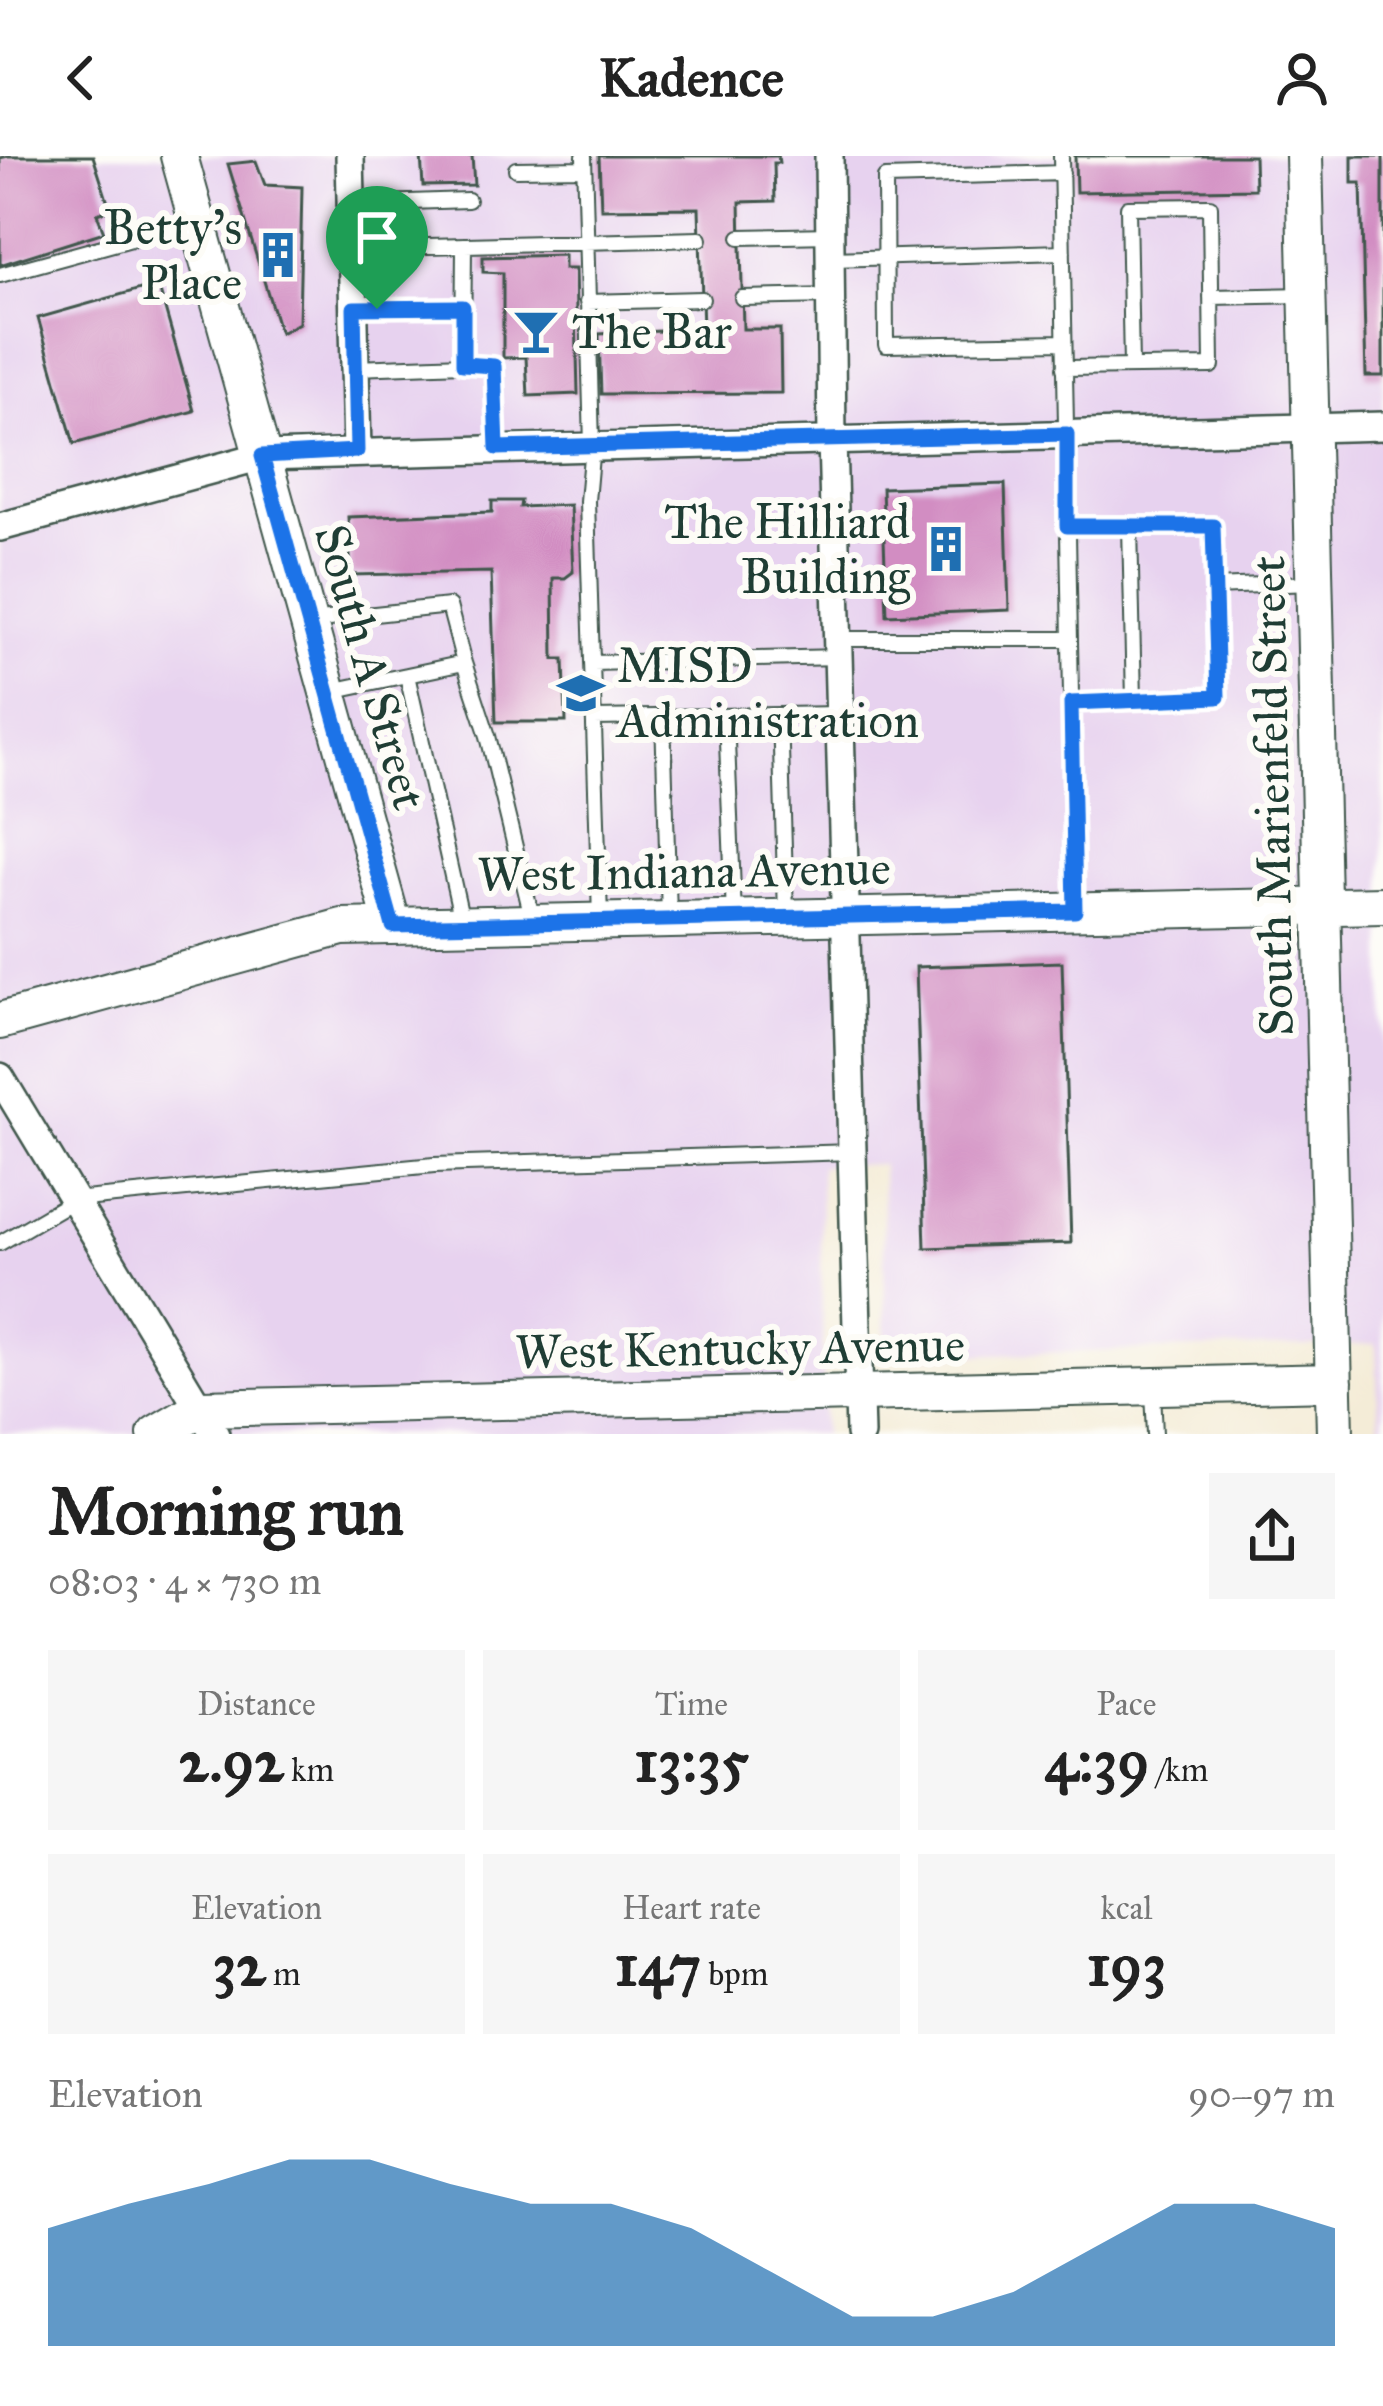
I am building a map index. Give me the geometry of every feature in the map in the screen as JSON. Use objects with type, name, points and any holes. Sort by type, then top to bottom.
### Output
[{"type":"street","name":"South A Street","points":[[179,156],[393,926]]},
{"type":"street","points":[[350,156],[357,451]]},
{"type":"street","points":[[829,156],[832,440],[860,1434]]},
{"type":"street","name":"South Marienfeld Street","points":[[1304,156],[1335,1434]]},
{"type":"street","points":[[0,527],[262,456],[1383,426]]},
{"type":"street","name":"West Indiana Avenue","points":[[0,1021],[342,927],[1383,904]]},
{"type":"street","points":[[0,1077],[207,1421]]},
{"type":"street","name":"West Kentucky Avenue","points":[[156,1434],[207,1421],[859,1394],[1334,1382]]},
{"type":"lane","points":[[1061,156],[1075,911]]},
{"type":"lane","points":[[516,169],[584,162],[600,920]]},
{"type":"lane","points":[[1062,173],[885,178],[886,345],[1064,342]]},
{"type":"lane","points":[[351,204],[468,200]]},
{"type":"lane","points":[[1064,368],[1212,366],[1210,206],[1128,207],[1131,367]]},
{"type":"lane","points":[[0,275],[197,221]]},
{"type":"lane","points":[[740,237],[886,257],[1063,252]]},
{"type":"lane","points":[[352,248],[700,239]]},
{"type":"lane","points":[[463,364],[464,245]]},
{"type":"lane","points":[[1211,297],[1307,295]]},
{"type":"lane","points":[[742,298],[832,296]]},
{"type":"lane","points":[[587,302],[702,299]]},
{"type":"lane","points":[[354,308],[463,307]]},
{"type":"lane","points":[[356,368],[494,366],[497,448]]},
{"type":"lane","points":[[1067,526],[1213,526],[1218,697],[1071,703]]},
{"type":"lane","points":[[1130,526],[1134,701]]},
{"type":"lane","points":[[1215,587],[1315,583]]},
{"type":"lane","points":[[308,621],[449,606],[488,736],[533,921]]},
{"type":"lane","points":[[592,663],[1070,640]]},
{"type":"lane","points":[[328,692],[464,663]]},
{"type":"lane","points":[[407,675],[463,925]]},
{"type":"lane","points":[[594,718],[841,714]]},
{"type":"lane","points":[[780,715],[786,916]]},
{"type":"lane","points":[[726,716],[734,917]]},
{"type":"lane","points":[[663,717],[669,919]]},
{"type":"lane","points":[[0,1243],[74,1200],[434,1165],[853,1152]]},
{"type":"lane","points":[[1153,1387],[1155,1434]]},
{"type":"shaded area","points":[[0,156],[1383,156],[1383,1434],[1379,1434],[1376,1344],[886,1357],[882,1164],[820,1166],[824,1434],[0,1434]]},
{"type":"building","points":[[93,156],[110,209],[97,214],[104,232],[0,265],[0,158]]},
{"type":"building","points":[[421,156],[472,156],[474,185],[423,186]]},
{"type":"building","points":[[599,156],[778,156],[775,201],[740,202],[743,329],[780,329],[781,393],[601,394],[599,334],[703,329],[699,208],[601,209]]},
{"type":"building","points":[[1075,156],[1254,156],[1255,189],[1076,192]]},
{"type":"building","points":[[1352,156],[1383,156],[1383,376],[1366,376],[1361,183],[1352,183]]},
{"type":"building","name":"Betty's Place","points":[[256,161],[265,185],[302,187],[299,323],[280,333],[228,164]]},
{"type":"building","points":[[564,255],[564,269],[575,269],[578,394],[528,396],[526,357],[503,358],[503,273],[483,272],[483,257]]},
{"type":"building","points":[[158,284],[194,411],[74,444],[38,318]]},
{"type":"building","name":"The Hilliard Building","points":[[1005,484],[1009,610],[887,615],[882,488]]},
{"type":"building","points":[[492,501],[521,501],[520,507],[570,505],[573,572],[553,578],[554,659],[564,659],[566,722],[496,722],[491,572],[351,575],[348,517],[492,512]]},
{"type":"building","points":[[1062,962],[1071,1243],[925,1248],[916,967]]},
{"type":"place","name":"Betty's Place","points":[[278,255]]},
{"type":"place","name":"The Bar","points":[[536,331]]},
{"type":"place","name":"The Hilliard Building","points":[[946,549]]},
{"type":"place","name":"MISD Administration","points":[[581,693]]},
{"type":"route","points":[[463,307],[463,364],[494,366],[497,448],[1067,434],[1067,526],[1213,526],[1218,697],[1071,703],[1075,911],[393,926],[262,456],[357,451],[354,308],[377,309],[463,307]]}]
